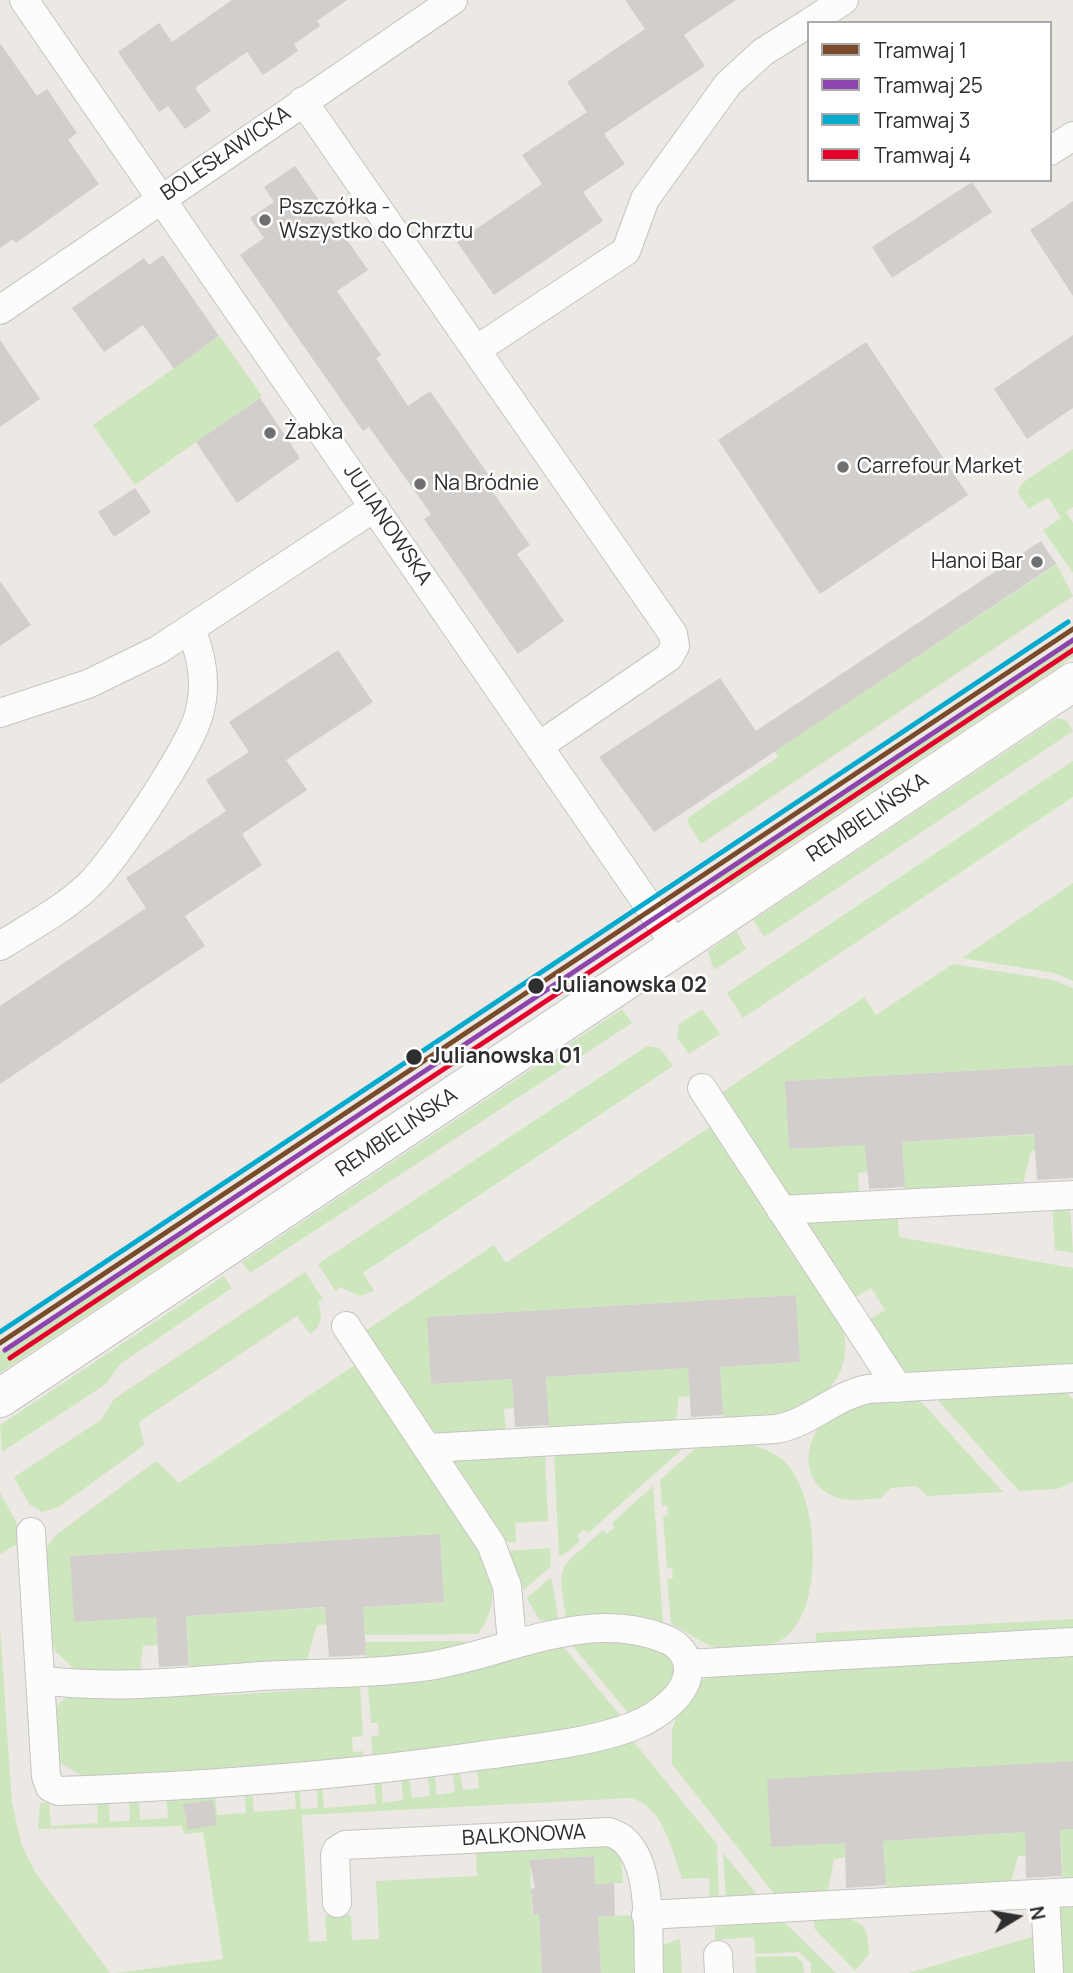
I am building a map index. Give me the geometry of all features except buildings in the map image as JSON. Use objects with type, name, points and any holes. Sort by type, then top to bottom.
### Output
[{"type":"street","name":"JULIANOWSKA","points":[[24,0],[677,947]]},
{"type":"street","name":"BOLESŁAWICKA","points":[[0,310],[453,0]]},
{"type":"street","points":[[812,21],[845,0]]},
{"type":"street","points":[[476,350],[626,251],[645,199],[728,84],[763,52],[807,24]]},
{"type":"street","points":[[303,101],[675,638],[674,650],[669,657],[539,746]]},
{"type":"street","points":[[1052,150],[1073,136]]},
{"type":"street","points":[[0,713],[88,684],[158,650],[375,507]]},
{"type":"street","points":[[0,946],[59,908],[97,877],[184,748],[199,715],[203,690],[201,659],[191,630]]},
{"type":"street","name":"REMBIELIŃSKA","points":[[0,1398],[1073,682]]},
{"type":"street","points":[[702,1088],[898,1388]]},
{"type":"street","points":[[781,1210],[1073,1195]]},
{"type":"street","points":[[346,1326],[496,1553],[507,1586],[512,1643]]},
{"type":"street","points":[[428,1448],[776,1429],[809,1419],[853,1392],[1073,1378]]},
{"type":"street","points":[[31,1532],[46,1776],[50,1787],[58,1791],[369,1772],[561,1742],[644,1721],[668,1704],[684,1686],[688,1664],[671,1642],[629,1630],[565,1633],[512,1643],[417,1667],[111,1686],[41,1680]]},
{"type":"street","points":[[688,1664],[1073,1642]]},
{"type":"street","name":"BALKONOWA","points":[[337,1903],[335,1855],[337,1850],[345,1845],[610,1832],[626,1840],[638,1856],[643,1875],[649,1973]]},
{"type":"street","points":[[646,1915],[1073,1892]]},
{"type":"street","points":[[1045,1894],[1049,1973]]},
{"type":"green space","points":[[220,336],[262,396],[135,485],[93,425]]},
{"type":"green space","points":[[1073,449],[1073,507],[1066,512],[1073,523],[1073,573],[1043,530],[1061,518],[1048,497],[1029,509],[1018,493],[1022,483]]},
{"type":"green space","points":[[1050,552],[1073,596],[701,844],[687,821],[689,817],[778,757],[775,751],[1056,565]]},
{"type":"green space","points":[[1073,637],[1073,657],[730,885],[724,878],[714,885],[710,879]]},
{"type":"green space","points":[[1057,718],[1066,720],[1073,731],[764,937],[753,920]]},
{"type":"green space","points":[[1073,761],[1073,797],[743,1018],[727,993]]},
{"type":"green space","points":[[1073,883],[1073,981],[1054,973],[962,958]]},
{"type":"green space","points":[[737,931],[746,949],[714,970],[708,951]]},
{"type":"green space","points":[[953,964],[1053,980],[1073,988],[1073,1065],[786,1081],[789,1149],[871,1144],[872,1172],[858,1173],[859,1197],[787,1201],[718,1095],[864,997],[876,1015]]},
{"type":"green space","points":[[622,1009],[632,1023],[250,1273],[242,1262]]},
{"type":"green space","points":[[702,1009],[720,1034],[689,1054],[677,1037],[679,1024]]},
{"type":"green space","points":[[647,1046],[660,1048],[673,1066],[363,1273],[374,1291],[360,1296],[340,1287],[335,1291],[318,1264]]},
{"type":"green space","points":[[714,1124],[842,1324],[845,1357],[841,1370],[825,1393],[798,1409],[776,1417],[723,1418],[720,1367],[800,1362],[796,1295],[428,1317],[431,1384],[512,1379],[514,1408],[504,1409],[506,1432],[448,1435],[429,1430],[362,1333],[494,1245],[506,1263]]},
{"type":"green space","points":[[1046,1134],[1047,1150],[1031,1151],[1022,1189],[905,1195],[902,1142]]},
{"type":"green space","points":[[1052,1204],[1070,1204],[1073,1253],[1055,1250]]},
{"type":"green space","points":[[897,1212],[899,1237],[1073,1268],[1073,1368],[911,1374],[901,1369],[867,1321],[885,1310],[871,1288],[852,1299],[798,1217]]},
{"type":"green space","points":[[187,1227],[197,1242],[0,1373],[0,1351]]},
{"type":"green space","points":[[305,1272],[323,1299],[318,1302],[320,1320],[314,1331],[310,1334],[297,1316],[139,1422],[144,1445],[59,1507],[42,1512],[29,1504],[14,1477],[101,1420],[114,1399]]},
{"type":"green space","points":[[224,1276],[232,1288],[120,1364],[106,1384],[2,1452],[0,1425]]},
{"type":"green space","points":[[358,1363],[482,1549],[492,1582],[492,1603],[478,1634],[364,1635],[363,1607],[444,1602],[440,1534],[71,1556],[156,1617],[158,1645],[143,1646],[140,1674],[74,1669],[56,1652],[48,1637],[46,1549],[56,1535],[156,1461],[179,1483]]},
{"type":"green space","points":[[688,1368],[690,1396],[679,1397],[676,1422],[549,1430],[546,1377]]},
{"type":"green space","points":[[1066,1392],[1073,1399],[1073,1482],[1057,1489],[1019,1491],[933,1395]]},
{"type":"green space","points":[[916,1396],[1003,1492],[927,1496],[916,1486],[891,1488],[881,1498],[851,1500],[833,1496],[820,1487],[812,1476],[810,1449],[814,1435],[832,1413],[862,1402]]},
{"type":"green space","points":[[741,1443],[775,1454],[785,1462],[796,1478],[811,1524],[812,1577],[799,1622],[786,1637],[765,1646],[724,1649],[704,1642],[671,1624],[667,1579],[673,1578],[672,1568],[667,1568],[663,1516],[668,1515],[667,1506],[662,1506],[660,1480],[700,1444]]},
{"type":"green space","points":[[687,1445],[588,1533],[584,1530],[577,1536],[580,1541],[563,1555],[559,1555],[554,1453]]},
{"type":"green space","points":[[545,1454],[548,1521],[515,1523],[516,1542],[502,1542],[448,1460]]},
{"type":"green space","points":[[653,1486],[663,1623],[567,1622],[562,1587],[564,1568],[603,1530],[607,1534],[615,1527],[612,1523]]},
{"type":"green space","points":[[0,1492],[22,1533],[23,1545],[16,1545],[0,1554]]},
{"type":"green space","points":[[550,1548],[551,1566],[524,1590],[507,1551]]},
{"type":"green space","points":[[550,1578],[559,1622],[539,1620],[527,1598]]},
{"type":"green space","points":[[332,1607],[333,1624],[317,1625],[306,1664],[190,1671],[186,1616]]},
{"type":"green space","points":[[1073,1619],[1073,1633],[816,1647],[816,1633]]},
{"type":"green space","points":[[0,1627],[12,1803],[21,1843],[35,1872],[110,1973],[0,1973]]},
{"type":"green space","points":[[466,1641],[460,1648],[366,1661],[365,1642]]},
{"type":"green space","points":[[622,1641],[660,1651],[674,1663],[676,1672],[674,1681],[667,1689],[630,1715],[571,1644]]},
{"type":"green space","points":[[562,1645],[623,1719],[373,1764],[371,1736],[379,1735],[378,1723],[371,1723],[368,1686],[403,1682]]},
{"type":"green space","points":[[1073,1652],[1073,1761],[851,1842],[852,1857],[834,1859],[827,1897],[779,1900],[672,1764],[672,1730],[678,1711],[699,1682],[713,1675]]},
{"type":"green space","points":[[360,1686],[363,1736],[352,1737],[353,1752],[363,1751],[364,1765],[91,1781],[54,1759],[54,1709],[66,1697],[230,1695]]},
{"type":"green space","points":[[629,1736],[717,1844],[719,1901],[710,1901],[709,1878],[682,1879],[659,1820],[642,1803],[631,1798],[302,1815],[309,1942],[327,1941],[325,1916],[351,1915],[352,1940],[379,1939],[376,1881],[477,1876],[476,1851],[611,1845],[621,1853],[623,1883],[595,1884],[594,1856],[530,1860],[532,1914],[539,1914],[542,1973],[115,1973],[223,1959],[203,1832],[184,1834],[182,1826],[38,1829],[40,1803],[49,1803],[51,1826],[98,1823],[97,1800],[108,1799],[110,1822],[130,1821],[129,1795],[138,1794],[140,1820],[168,1818],[166,1792],[215,1789],[217,1815],[246,1813],[244,1787],[252,1787],[254,1812],[296,1809],[294,1784],[299,1784],[301,1809],[318,1808],[316,1782],[322,1782],[324,1808],[376,1804],[374,1778],[381,1778],[383,1803],[403,1800],[401,1775],[408,1774],[412,1798],[430,1796],[427,1771],[434,1771],[437,1795],[455,1792],[452,1768],[459,1767],[463,1790],[479,1788],[476,1764]]},
{"type":"green space","points":[[1073,1829],[1073,1882],[1063,1882],[1060,1830]]},
{"type":"green space","points":[[1028,1832],[1029,1856],[1018,1856],[1010,1886],[886,1892],[883,1841]]},
{"type":"green space","points":[[723,1853],[756,1893],[749,1899],[726,1900]]},
{"type":"green space","points":[[1073,1902],[1073,1973],[1057,1973],[1053,1903]]},
{"type":"green space","points":[[630,1915],[635,1919],[638,1973],[601,1973],[598,1917]]},
{"type":"green space","points":[[839,1915],[855,1921],[866,1931],[869,1954],[855,1971],[814,1928],[814,1919]]},
{"type":"green space","points":[[780,1918],[836,1973],[811,1973],[811,1963],[799,1952],[755,1954],[754,1937],[715,1940],[715,1927],[726,1926],[731,1920]]},
{"type":"green space","points":[[1039,1935],[1042,1973],[908,1973]]},
{"type":"green space","points":[[680,1939],[682,1973],[660,1973],[661,1946]]},
{"type":"green space","points":[[796,1956],[803,1963],[804,1973],[756,1973],[755,1957]]},
{"type":"tram line","name":"3","points":[[0,1332],[1068,622]]},
{"type":"tram line","name":"1","points":[[0,1343],[1073,629]]},
{"type":"tram line","name":"25","points":[[5,1350],[1073,640]]},
{"type":"tram line","name":"4","points":[[10,1358],[1073,650]]},
{"type":"place","name":"Pszczółka - Wszystko do Chrztu","points":[[265,220]]},
{"type":"place","name":"Żabka","points":[[270,433]]},
{"type":"place","name":"Carrefour Market","points":[[843,467]]},
{"type":"place","name":"Na Bródnie","points":[[420,484]]},
{"type":"place","name":"Hanoi Bar","points":[[1037,562]]},
{"type":"place","name":"Julianowska 02","points":[[536,986]]},
{"type":"place","name":"Julianowska 01","points":[[414,1057]]}]
